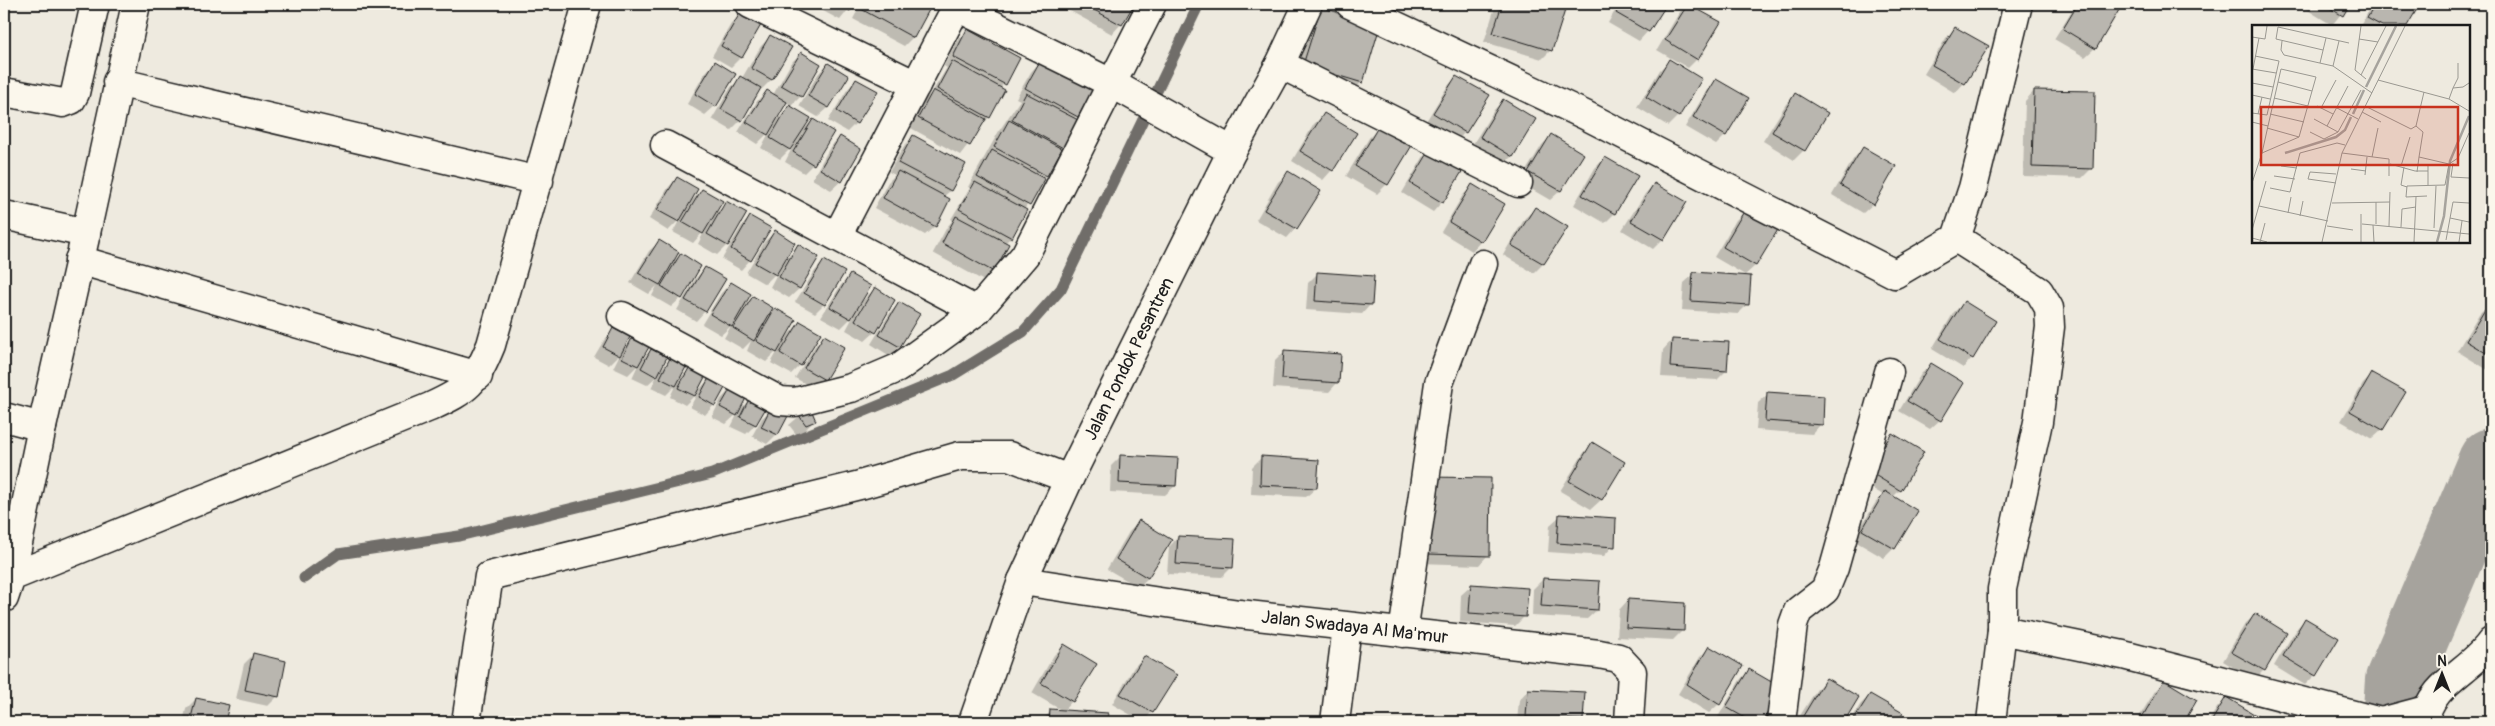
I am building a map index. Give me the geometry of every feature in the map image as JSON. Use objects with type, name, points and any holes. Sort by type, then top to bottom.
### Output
[{"type":"street","points":[[4,92],[63,103],[71,100],[75,93],[95,4]]},
{"type":"street","points":[[7,587],[136,4]]},
{"type":"street","points":[[7,587],[456,395],[478,376],[492,345],[587,4]]},
{"type":"street","points":[[622,316],[758,391],[780,401],[795,402],[851,388],[898,368],[977,311],[1025,255],[1123,90],[1152,4]]},
{"type":"street","name":"Jalan Pondok Pesantren","points":[[973,722],[1022,582],[1069,479],[1232,151],[1280,64],[1308,4]]},
{"type":"street","points":[[1350,4],[1585,114],[1895,274],[1956,238],[1973,188],[2018,4]]},
{"type":"street","points":[[837,236],[958,5],[1123,90],[1232,151]]},
{"type":"street","points":[[761,6],[916,85]]},
{"type":"street","points":[[1280,64],[1518,183]]},
{"type":"street","points":[[118,82],[539,181]]},
{"type":"street","points":[[665,145],[977,311]]},
{"type":"street","points":[[4,215],[86,233]]},
{"type":"street","points":[[1956,238],[2039,291],[2049,308],[2050,327],[2038,422],[2002,589],[2002,630],[1991,722]]},
{"type":"street","points":[[79,260],[478,376]]},
{"type":"street","points":[[1404,633],[1440,383],[1483,264]]},
{"type":"street","points":[[1781,722],[1793,625],[1798,611],[1825,590],[1834,568],[1889,372]]},
{"type":"street","points":[[4,417],[42,427]]},
{"type":"street","points":[[466,722],[489,576],[860,484],[960,456],[1009,456],[1069,479]]},
{"type":"street","name":"Jalan Swadaya Al Ma'mur","points":[[1022,582],[1239,614],[1599,654],[1620,658],[1632,672],[1629,722]]},
{"type":"street","points":[[1335,722],[1347,626]]},
{"type":"street","points":[[2002,630],[2123,655],[2402,719],[2464,667],[2483,655],[2491,642]]},
{"type":"building","points":[[837,4],[854,4],[850,11]]},
{"type":"building","points":[[864,4],[917,4],[929,10],[914,38],[861,9]]},
{"type":"building","points":[[1083,4],[1134,4],[1122,25]]},
{"type":"building","points":[[1502,4],[1567,4],[1552,51],[1493,33]]},
{"type":"building","points":[[1622,4],[1667,4],[1649,32],[1616,13]]},
{"type":"building","points":[[1688,4],[1721,22],[1698,60],[1665,40]]},
{"type":"building","points":[[2078,4],[2108,4],[2119,10],[2096,49],[2063,29]]},
{"type":"building","points":[[2323,4],[2350,4],[2343,16]]},
{"type":"building","points":[[2376,4],[2420,4],[2408,25],[2380,25],[2367,18]]},
{"type":"building","points":[[1321,7],[1380,26],[1363,83],[1303,65]]},
{"type":"building","points":[[740,13],[761,25],[742,58],[721,46]]},
{"type":"building","points":[[1955,27],[1989,46],[1965,84],[1932,65]]},
{"type":"building","points":[[967,29],[1020,58],[1006,85],[953,57]]},
{"type":"building","points":[[770,35],[792,47],[772,80],[751,68]]},
{"type":"building","points":[[801,52],[821,64],[802,97],[781,85]]},
{"type":"building","points":[[1669,59],[1702,79],[1679,117],[1646,97]]},
{"type":"building","points":[[715,61],[736,74],[716,107],[695,94]]},
{"type":"building","points":[[952,61],[1005,90],[990,118],[937,89]]},
{"type":"building","points":[[1040,61],[1093,90],[1078,117],[1025,88]]},
{"type":"building","points":[[828,63],[849,76],[829,108],[808,96]]},
{"type":"building","points":[[740,76],[761,88],[742,121],[721,109]]},
{"type":"building","points":[[1456,76],[1490,95],[1466,133],[1433,113]]},
{"type":"building","points":[[856,79],[878,91],[857,124],[837,111]]},
{"type":"building","points":[[1716,79],[1749,98],[1726,136],[1693,117]]},
{"type":"building","points":[[767,90],[787,102],[768,135],[746,122]]},
{"type":"building","points":[[933,90],[986,119],[970,146],[918,118]]},
{"type":"building","points":[[2034,90],[2095,91],[2093,169],[2032,167]]},
{"type":"building","points":[[1026,93],[1080,121],[1065,149],[1012,120]]},
{"type":"building","points":[[1795,93],[1828,113],[1805,151],[1772,132]]},
{"type":"building","points":[[1503,99],[1536,119],[1513,157],[1480,137]]},
{"type":"building","points":[[789,105],[811,118],[790,150],[770,138]]},
{"type":"building","points":[[1324,113],[1357,133],[1333,171],[1300,151]]},
{"type":"building","points":[[813,119],[834,132],[814,165],[793,152]]},
{"type":"building","points":[[1009,120],[1062,149],[1047,176],[994,147]]},
{"type":"building","points":[[1378,127],[1411,147],[1388,185],[1355,166]]},
{"type":"building","points":[[1551,134],[1584,154],[1561,191],[1528,172]]},
{"type":"building","points":[[913,135],[966,164],[951,191],[898,163]]},
{"type":"building","points":[[840,136],[861,149],[842,182],[820,169]]},
{"type":"building","points":[[1433,145],[1466,165],[1443,203],[1410,183]]},
{"type":"building","points":[[1863,147],[1896,166],[1874,205],[1840,185]]},
{"type":"building","points":[[992,150],[1045,179],[1030,206],[977,177]]},
{"type":"building","points":[[1605,157],[1638,176],[1615,214],[1582,195]]},
{"type":"building","points":[[898,171],[950,199],[936,227],[883,198]]},
{"type":"building","points":[[1288,171],[1321,191],[1297,229],[1264,210]]},
{"type":"building","points":[[677,177],[698,189],[679,222],[657,210]]},
{"type":"building","points":[[975,182],[1027,210],[1012,238],[959,209]]},
{"type":"building","points":[[1654,183],[1687,202],[1664,240],[1631,221]]},
{"type":"building","points":[[1472,184],[1505,204],[1482,242],[1449,222]]},
{"type":"building","points":[[702,189],[723,201],[703,234],[682,222]]},
{"type":"building","points":[[726,201],[747,213],[728,246],[707,234]]},
{"type":"building","points":[[1535,207],[1568,227],[1544,264],[1511,245]]},
{"type":"building","points":[[1746,208],[1779,228],[1756,266],[1723,247]]},
{"type":"building","points":[[750,216],[771,228],[751,261],[731,249]]},
{"type":"building","points":[[956,216],[1009,244],[994,272],[942,243]]},
{"type":"building","points":[[775,230],[795,243],[776,275],[755,263]]},
{"type":"building","points":[[659,240],[679,252],[660,285],[638,273]]},
{"type":"building","points":[[798,244],[819,257],[800,289],[779,277]]},
{"type":"building","points":[[681,253],[701,266],[682,299],[661,286]]},
{"type":"building","points":[[824,260],[845,272],[825,305],[804,293]]},
{"type":"building","points":[[705,267],[726,279],[706,312],[685,300]]},
{"type":"building","points":[[1317,272],[1374,276],[1372,305],[1315,301]]},
{"type":"building","points":[[1693,272],[1751,276],[1749,305],[1691,301]]},
{"type":"building","points":[[850,274],[871,286],[851,319],[830,307]]},
{"type":"building","points":[[731,282],[751,294],[732,327],[710,314]]},
{"type":"building","points":[[875,287],[895,300],[876,333],[855,320]]},
{"type":"building","points":[[753,296],[773,308],[754,341],[733,328]]},
{"type":"building","points":[[1964,301],[1996,321],[1973,359],[1940,339]]},
{"type":"building","points":[[899,302],[920,314],[900,347],[879,335]]},
{"type":"building","points":[[2489,303],[2491,304],[2491,356],[2466,341]]},
{"type":"building","points":[[775,308],[796,320],[777,353],[756,341]]},
{"type":"building","points":[[800,321],[821,333],[801,366],[780,353]]},
{"type":"building","points":[[613,328],[630,337],[620,356],[603,347]]},
{"type":"building","points":[[824,335],[845,347],[825,380],[804,368]]},
{"type":"building","points":[[632,338],[649,347],[638,366],[622,358]]},
{"type":"building","points":[[1672,339],[1729,342],[1727,371],[1670,367]]},
{"type":"building","points":[[651,349],[667,357],[657,377],[641,368]]},
{"type":"building","points":[[1284,350],[1341,354],[1339,383],[1282,379]]},
{"type":"building","points":[[670,358],[686,367],[676,386],[660,378]]},
{"type":"building","points":[[1931,363],[1964,383],[1941,421],[1907,401]]},
{"type":"building","points":[[689,368],[705,377],[695,396],[678,388]]},
{"type":"building","points":[[2372,373],[2406,392],[2383,430],[2350,411]]},
{"type":"building","points":[[709,378],[726,386],[715,406],[699,397]]},
{"type":"building","points":[[731,388],[747,396],[737,416],[720,407]]},
{"type":"building","points":[[1767,392],[1824,396],[1823,425],[1765,421]]},
{"type":"building","points":[[750,397],[767,406],[756,425],[740,417]]},
{"type":"building","points":[[771,407],[788,416],[778,435],[761,427]]},
{"type":"building","points":[[810,407],[816,421],[806,425],[798,414]]},
{"type":"building","points":[[1892,433],[1924,452],[1901,491],[1868,471]]},
{"type":"building","points":[[1592,442],[1625,462],[1602,500],[1569,481]]},
{"type":"building","points":[[1120,455],[1178,458],[1176,486],[1119,483]]},
{"type":"building","points":[[1261,456],[1319,460],[1317,488],[1260,485]]},
{"type":"building","points":[[1430,477],[1491,478],[1490,556],[1428,554]]},
{"type":"building","points":[[1885,491],[1918,511],[1895,549],[1862,530]]},
{"type":"building","points":[[1559,514],[1616,518],[1615,547],[1557,543]]},
{"type":"building","points":[[1139,520],[1172,540],[1148,578],[1116,559]]},
{"type":"building","points":[[1178,536],[1235,539],[1233,568],[1176,564]]},
{"type":"building","points":[[1543,578],[1600,581],[1598,610],[1541,606]]},
{"type":"building","points":[[1471,584],[1528,588],[1526,617],[1469,613]]},
{"type":"building","points":[[1628,599],[1685,603],[1684,631],[1626,628]]},
{"type":"building","points":[[2255,613],[2287,633],[2265,671],[2231,652]]},
{"type":"building","points":[[2305,618],[2339,638],[2316,676],[2283,656]]},
{"type":"building","points":[[1064,644],[1097,664],[1073,702],[1041,683]]},
{"type":"building","points":[[1709,646],[1743,666],[1720,705],[1687,684]]},
{"type":"building","points":[[253,653],[286,661],[279,697],[245,690]]},
{"type":"building","points":[[1144,656],[1177,675],[1153,713],[1120,694]]},
{"type":"building","points":[[1749,669],[1782,688],[1762,722],[1752,722],[1726,707]]},
{"type":"building","points":[[1826,678],[1859,697],[1844,722],[1814,722],[1803,716]]},
{"type":"building","points":[[2164,680],[2197,700],[2184,722],[2147,722],[2141,719]]},
{"type":"building","points":[[1528,689],[1585,692],[1583,720],[1526,717]]},
{"type":"building","points":[[1870,694],[1903,713],[1898,722],[1852,722]]},
{"type":"building","points":[[2226,697],[2259,717],[2256,722],[2211,722]]},
{"type":"building","points":[[196,698],[229,705],[225,722],[190,722]]},
{"type":"building","points":[[1050,709],[1108,713],[1107,722],[1049,722]]},
{"type":"waterway","points":[[304,578],[338,554],[459,536],[712,474],[953,375],[1023,332],[1061,289],[1199,4]]},
{"type":"waterway","points":[[2395,722],[2398,680],[2491,461]]}]
